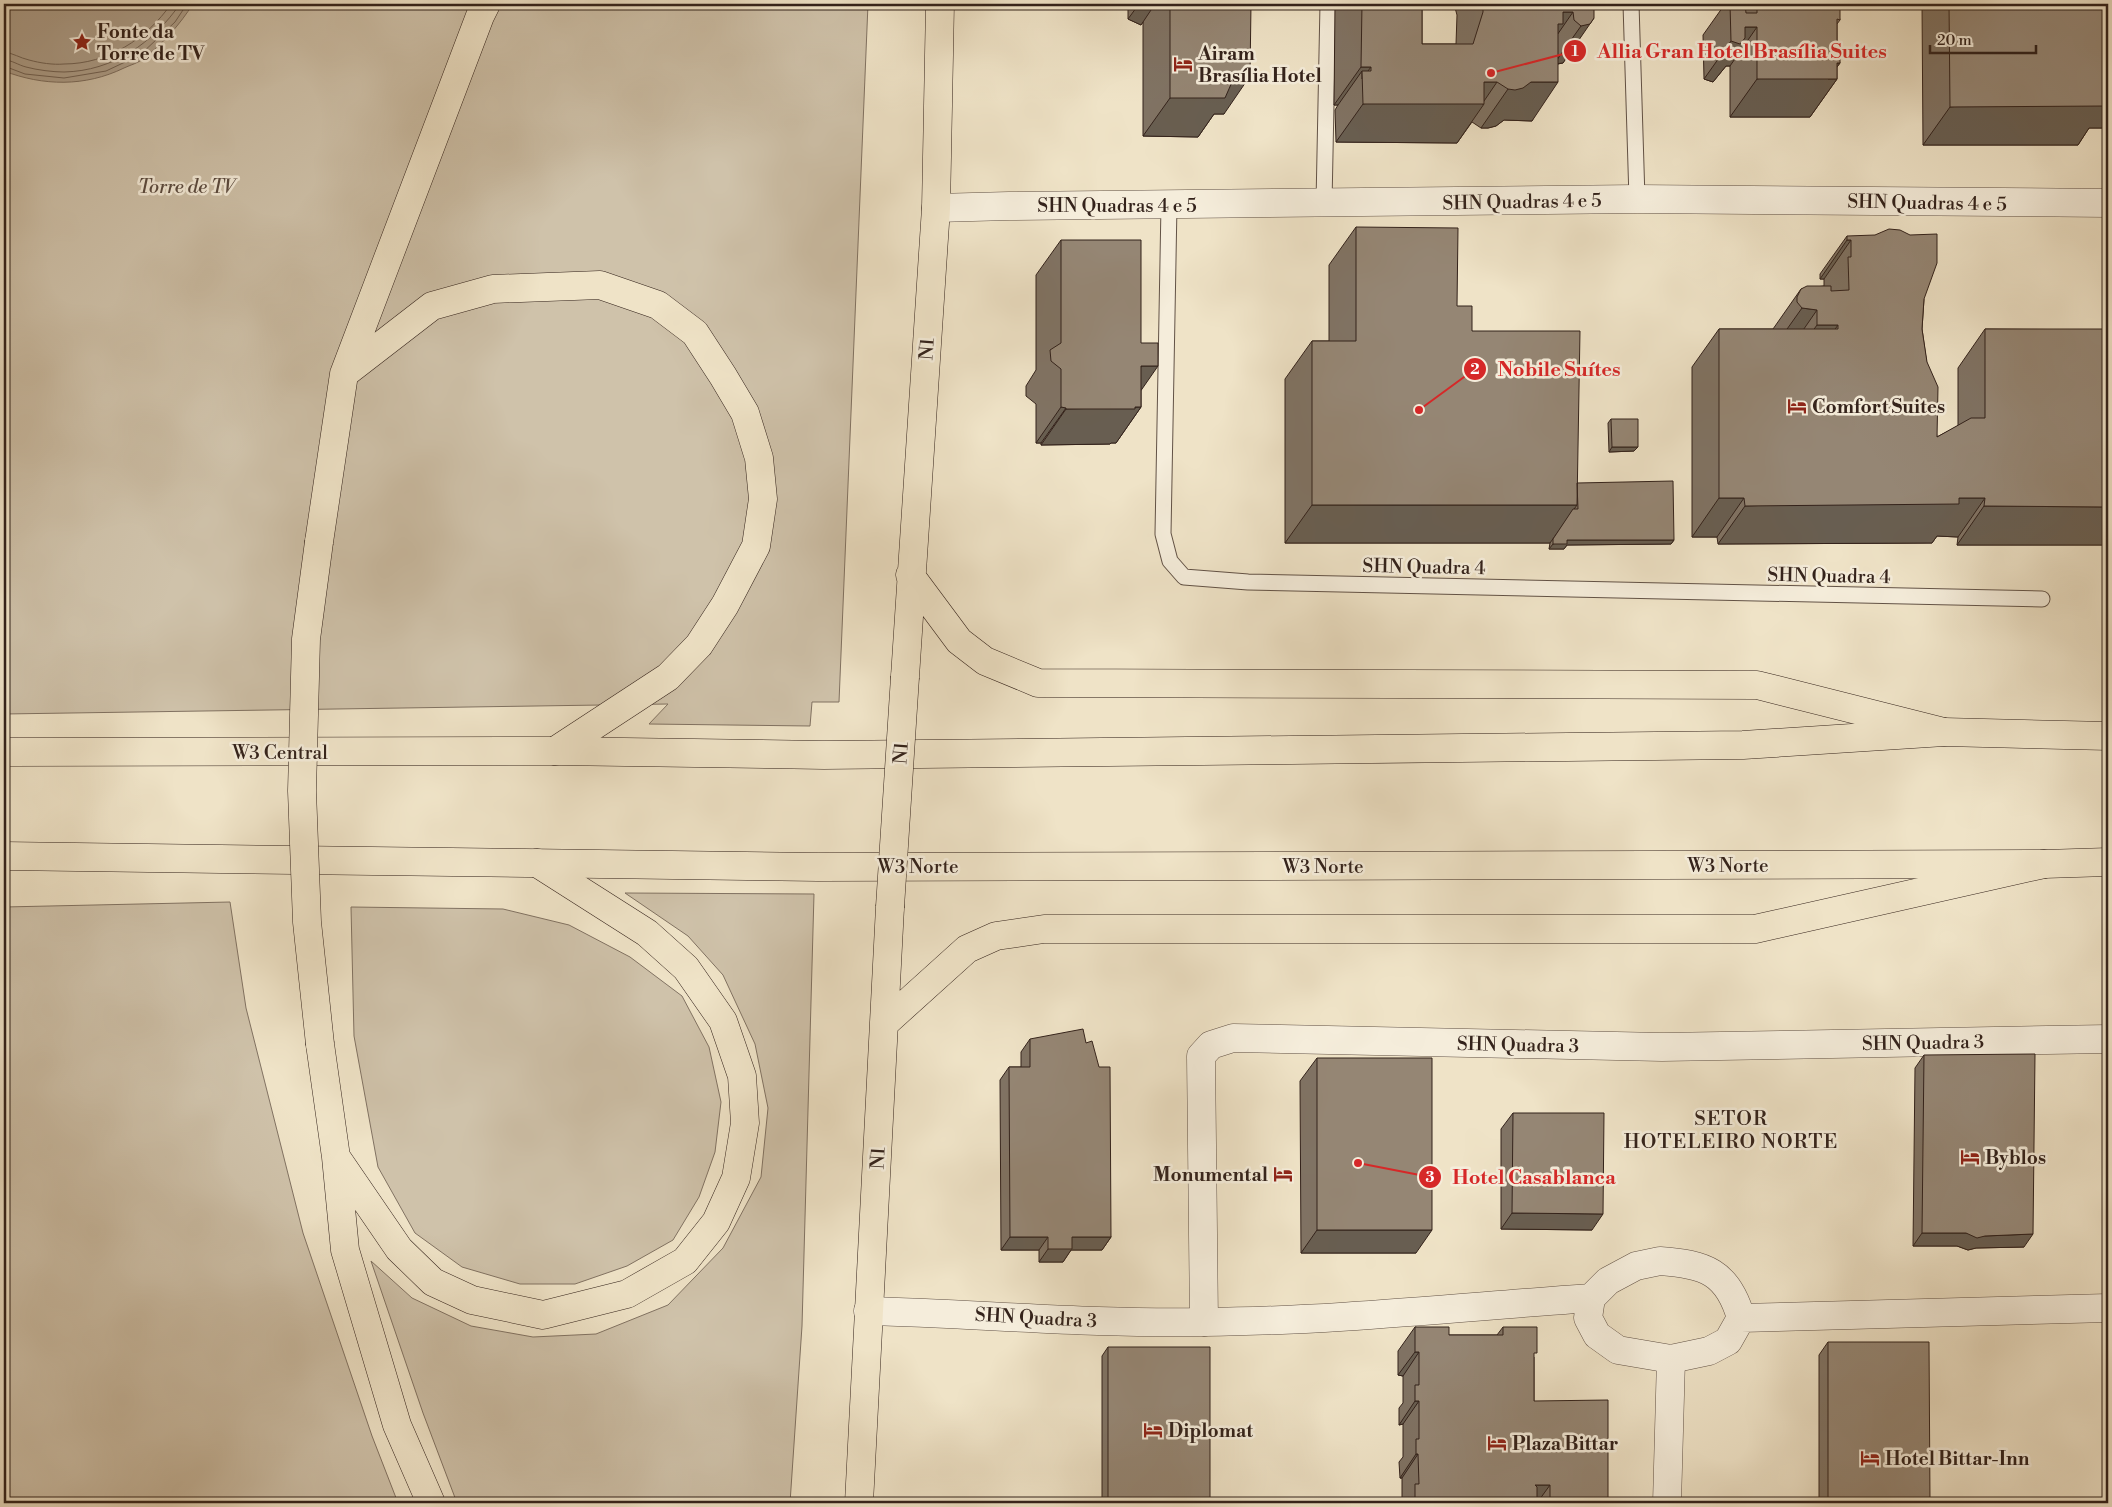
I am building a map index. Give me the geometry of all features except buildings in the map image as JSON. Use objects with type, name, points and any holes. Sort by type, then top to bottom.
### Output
[{"type":"main road","points":[[431,1503],[397,1425],[345,1250],[336,1157],[320,1044],[307,922],[302,791],[306,639],[344,374],[486,4]]},
{"type":"main road","name":"N1","points":[[859,1503],[890,907],[910,575],[936,208],[940,4]]},
{"type":"main road","points":[[344,374],[432,306],[493,289],[600,285],[658,305],[695,334],[745,413],[759,458],[763,499],[756,546],[726,605],[699,645],[668,677],[556,752]]},
{"type":"main road","points":[[910,575],[959,641],[985,661],[1038,683],[1757,685],[1944,732]]},
{"type":"main road","points":[[556,752],[824,755],[1743,745],[1944,732],[2108,736]]},
{"type":"main road","name":"W3 Central","points":[[4,752],[556,752]]},
{"type":"main road","points":[[4,856],[537,863],[647,933],[686,968],[723,1021],[742,1076],[745,1123],[736,1178],[716,1222],[685,1261],[627,1294],[543,1315],[472,1300],[433,1282],[399,1249],[336,1157]]},
{"type":"main road","name":"W3 Norte","points":[[537,863],[818,867],[2044,864],[2108,862]]},
{"type":"main road","points":[[885,1022],[967,949],[996,936],[1044,929],[1755,929],[2044,864]]},
{"type":"street","name":"SHN Quadras 4 e 5","points":[[936,208],[1637,199],[2108,203]]},
{"type":"street","name":"SHN Quadra 3","points":[[1204,1322],[1201,1056],[1211,1045],[1233,1038],[1662,1047],[2108,1040]]},
{"type":"street","points":[[1660,1261],[1688,1263],[1718,1276],[1735,1298],[1741,1318],[1728,1341],[1710,1351],[1671,1360],[1618,1350],[1597,1335],[1588,1318],[1591,1298],[1608,1282],[1636,1266],[1660,1261]]},
{"type":"street","name":"SHN Quadra 3","points":[[868,1311],[1136,1322],[1204,1322],[1298,1320],[1591,1298]]},
{"type":"street","points":[[1741,1318],[2108,1308]]},
{"type":"street","points":[[1667,1503],[1671,1360]]},
{"type":"lane","points":[[1324,203],[1328,4]]},
{"type":"lane","points":[[1631,4],[1637,199]]},
{"type":"lane","name":"SHN Quadra 4","points":[[1169,205],[1163,534],[1170,561],[1184,577],[1248,582],[2042,599]]},
{"type":"green space","name":"Torre de TV","points":[[4,4],[868,4],[839,702],[812,702],[810,726],[649,724],[668,704],[4,714]]},
{"type":"green space","points":[[625,893],[814,894],[802,1326],[790,1503],[457,1503],[423,1413],[371,1261],[412,1298],[471,1326],[533,1337],[596,1334],[668,1305],[723,1248],[761,1177],[768,1108],[755,1044],[723,975],[688,936]]},
{"type":"green space","points":[[230,902],[246,1008],[303,1233],[372,1436],[398,1503],[4,1503],[4,907]]},
{"type":"green space","points":[[351,907],[503,909],[569,925],[630,957],[682,996],[709,1047],[721,1102],[715,1152],[699,1197],[673,1240],[627,1266],[575,1284],[520,1284],[462,1267],[415,1233],[378,1167],[354,1036]]},
{"type":"water","name":"Fonte da Torre de TV","points":[[4,4],[193,4],[165,40],[140,61],[94,79],[49,82],[34,80],[4,71]]},
{"type":"place","name":"Fonte da Torre de TV","points":[[82,42]]},
{"type":"place","name":"Airam Brasília Hotel","points":[[1183,64]]},
{"type":"place","name":"Allia Gran Hotel Brasília Suites","points":[[1491,73]]},
{"type":"place","name":"Comfort Suites","points":[[1797,406]]},
{"type":"place","name":"Nobile Suítes","points":[[1419,410]]},
{"type":"place","name":"Byblos","points":[[1970,1157]]},
{"type":"place","name":"Hotel Casablanca","points":[[1358,1163]]},
{"type":"place","name":"Monumental","points":[[1283,1174]]},
{"type":"place","name":"Diplomat","points":[[1153,1430]]},
{"type":"place","name":"Plaza Bittar","points":[[1497,1443]]},
{"type":"place","name":"Hotel Bittar-Inn","points":[[1870,1458]]},
{"type":"district","name":"SETOR HOTELEIRO NORTE","points":[[1731,1130]]}]
